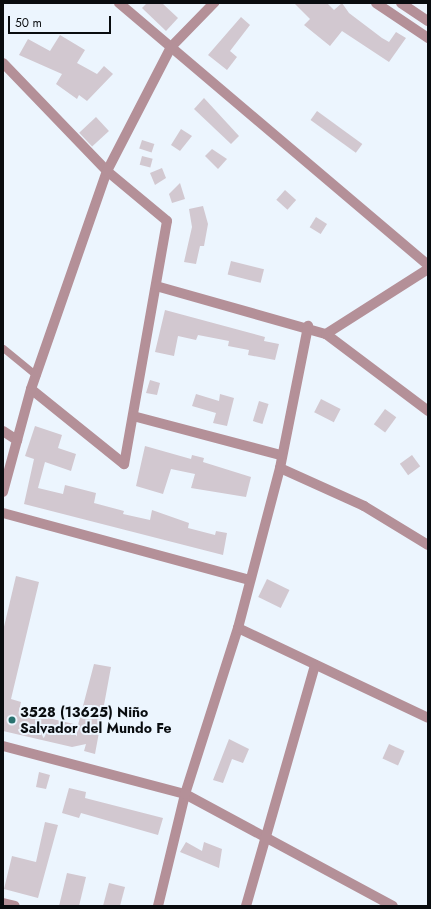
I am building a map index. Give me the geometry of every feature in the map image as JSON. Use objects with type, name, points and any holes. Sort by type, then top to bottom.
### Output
[{"type":"street","points":[[119,3],[428,265]]},
{"type":"street","points":[[3,492],[31,389],[106,171],[171,47],[214,3]]},
{"type":"street","points":[[376,3],[428,38]]},
{"type":"street","points":[[401,3],[428,21]]},
{"type":"street","points":[[3,63],[106,171],[167,221],[124,464],[31,389]]},
{"type":"street","points":[[326,334],[428,269]]},
{"type":"street","points":[[156,286],[308,326],[326,334],[428,411]]},
{"type":"street","points":[[158,906],[185,794],[238,628],[280,468],[281,455],[308,326]]},
{"type":"street","points":[[133,416],[281,455]]},
{"type":"street","points":[[3,431],[17,440]]},
{"type":"street","points":[[280,468],[364,506],[428,545]]},
{"type":"street","points":[[3,513],[250,580]]},
{"type":"street","points":[[238,628],[428,718]]},
{"type":"street","points":[[246,906],[315,665]]},
{"type":"street","points":[[3,746],[185,794],[266,839],[393,906]]},
{"type":"street","points":[[3,903],[15,906]]},
{"type":"lane","points":[[3,348],[36,375]]},
{"type":"building","points":[[147,3],[162,3],[178,18],[166,31],[142,8]]},
{"type":"building","points":[[294,3],[327,3],[334,10],[342,3],[349,13],[389,42],[396,32],[406,38],[389,62],[342,31],[330,46],[304,25],[310,19]]},
{"type":"building","points":[[241,17],[250,25],[230,51],[237,57],[227,70],[208,55]]},
{"type":"building","points":[[60,35],[85,50],[77,63],[97,74],[104,66],[113,74],[87,101],[79,95],[77,99],[56,84],[62,74],[19,55],[28,39],[50,51]]},
{"type":"building","points":[[204,98],[239,136],[231,144],[194,109]]},
{"type":"building","points":[[317,111],[362,144],[356,153],[311,120]]},
{"type":"building","points":[[96,117],[109,131],[92,147],[79,133]]},
{"type":"building","points":[[181,129],[192,136],[180,151],[171,145]]},
{"type":"building","points":[[142,140],[154,144],[152,153],[139,149]]},
{"type":"building","points":[[212,149],[227,159],[218,169],[205,156]]},
{"type":"building","points":[[142,156],[153,159],[150,168],[140,165]]},
{"type":"building","points":[[162,168],[166,178],[155,185],[150,173]]},
{"type":"building","points":[[180,183],[185,199],[172,203],[169,194]]},
{"type":"building","points":[[285,190],[296,200],[287,210],[276,200]]},
{"type":"building","points":[[203,206],[208,224],[204,246],[200,246],[196,264],[184,262],[192,227],[189,209]]},
{"type":"building","points":[[316,217],[327,224],[321,234],[310,227]]},
{"type":"building","points":[[231,261],[264,269],[261,283],[228,275]]},
{"type":"building","points":[[165,310],[265,337],[264,341],[279,344],[275,360],[248,355],[249,350],[228,346],[229,341],[198,335],[196,340],[178,336],[174,356],[155,352]]},
{"type":"building","points":[[150,380],[160,383],[157,395],[146,393]]},
{"type":"building","points":[[196,394],[219,401],[220,394],[234,398],[227,426],[213,423],[216,413],[192,406]]},
{"type":"building","points":[[321,399],[341,409],[334,422],[314,412]]},
{"type":"building","points":[[259,401],[269,404],[262,424],[253,421]]},
{"type":"building","points":[[385,409],[396,417],[385,433],[374,424]]},
{"type":"building","points":[[35,426],[62,435],[58,448],[76,454],[71,471],[45,462],[38,488],[63,494],[65,485],[96,493],[94,503],[124,511],[123,514],[150,520],[152,510],[189,523],[188,528],[215,535],[216,531],[227,533],[223,555],[24,504],[34,459],[25,456]]},
{"type":"building","points":[[145,446],[191,459],[192,455],[204,458],[203,462],[251,477],[246,497],[191,488],[195,474],[171,469],[163,494],[136,486]]},
{"type":"building","points":[[412,455],[420,466],[408,475],[400,464]]},
{"type":"building","points":[[16,576],[39,582],[11,699],[21,702],[19,711],[78,725],[94,664],[111,667],[95,754],[84,751],[86,744],[72,747],[3,731],[3,631]]},
{"type":"building","points":[[267,579],[289,590],[281,608],[258,597]]},
{"type":"building","points":[[229,739],[249,749],[243,763],[232,759],[223,783],[213,780]]},
{"type":"building","points":[[389,744],[405,751],[398,766],[382,759]]},
{"type":"building","points":[[39,772],[50,775],[46,789],[36,787]]},
{"type":"building","points":[[69,788],[86,792],[85,798],[163,818],[158,835],[81,813],[79,818],[62,813]]},
{"type":"building","points":[[45,822],[58,825],[38,898],[4,889],[12,856],[36,862]]},
{"type":"building","points":[[186,842],[202,851],[204,842],[222,849],[219,868],[180,852]]},
{"type":"building","points":[[67,873],[86,877],[79,906],[59,906]]},
{"type":"building","points":[[109,883],[125,887],[120,906],[103,906]]},
{"type":"place","name":"3528 (13625) Niño Salvador del Mundo Fe","points":[[12,720]]}]
